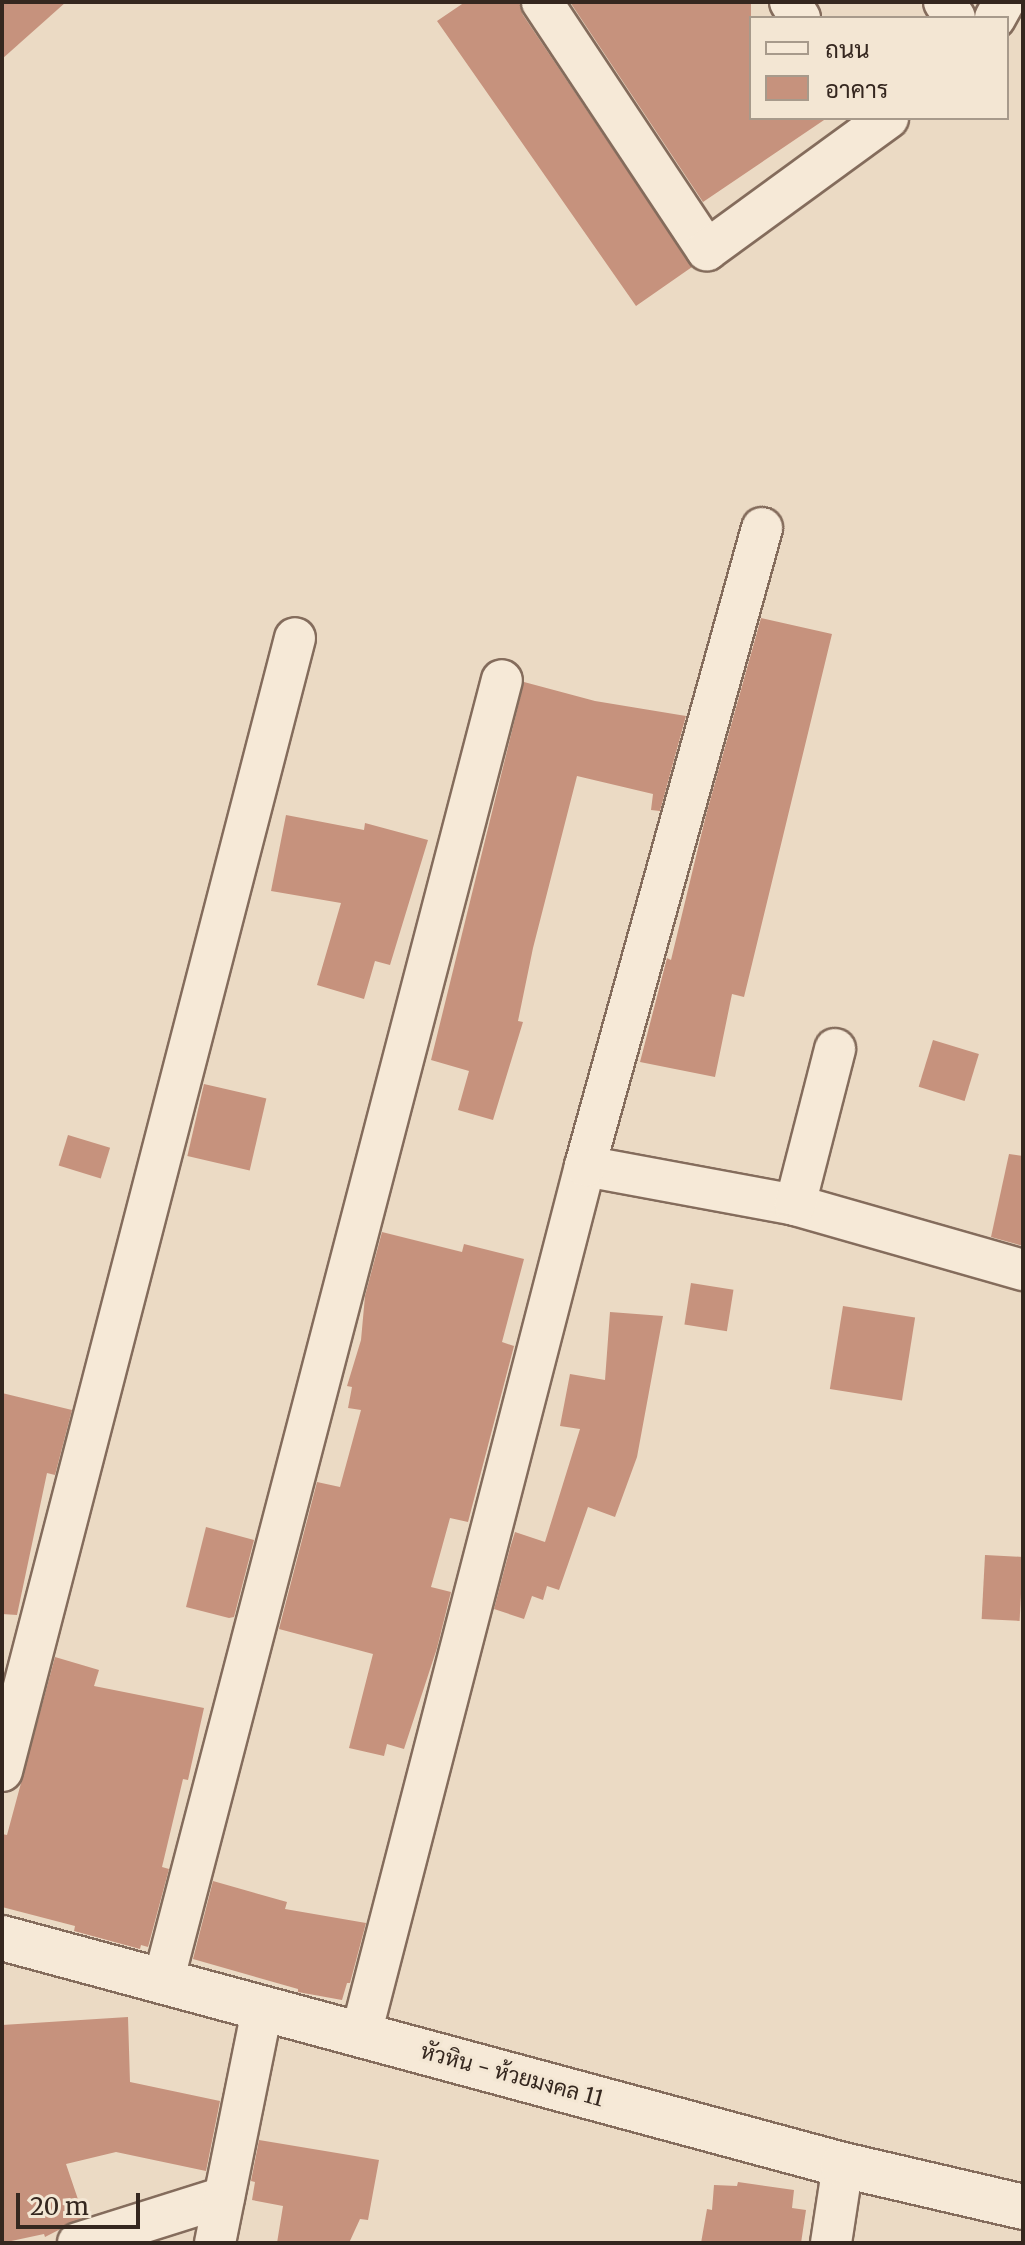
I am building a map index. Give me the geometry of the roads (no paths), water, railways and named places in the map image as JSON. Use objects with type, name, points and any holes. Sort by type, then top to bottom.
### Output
[{"type":"street","points":[[542,2],[707,250],[876,122]]},
{"type":"street","points":[[361,2034],[585,1166],[762,528]]},
{"type":"street","points":[[2,1771],[295,638]]},
{"type":"street","points":[[163,1982],[502,680]]},
{"type":"street","points":[[795,1205],[835,1049]]},
{"type":"street","points":[[585,1166],[795,1205],[1023,1270]]},
{"type":"street","name":"หัวหิน - ห้วยมงคล 11","points":[[2,1938],[843,2165],[1023,2207]]},
{"type":"street","points":[[215,2243],[262,2010]]},
{"type":"street","points":[[831,2243],[843,2165]]},
{"type":"street","points":[[78,2243],[224,2197]]}]
